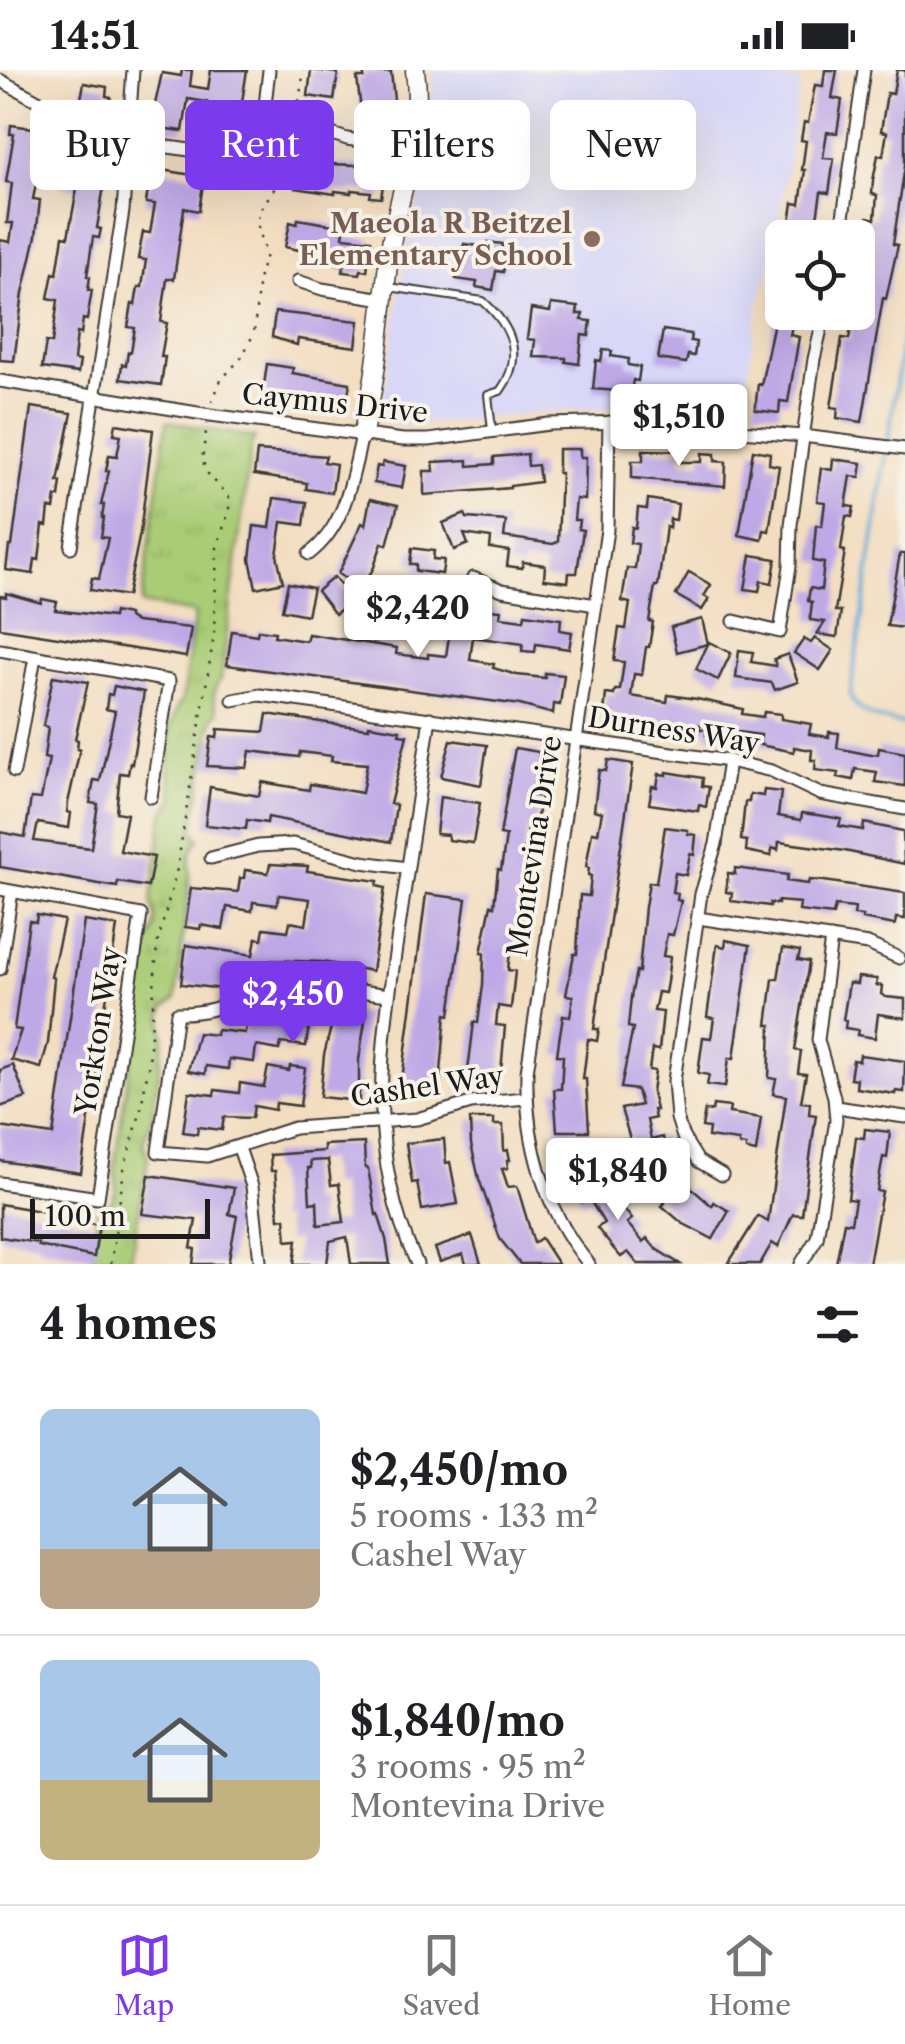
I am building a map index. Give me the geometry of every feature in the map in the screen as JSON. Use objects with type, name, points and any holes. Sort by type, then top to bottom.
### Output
[{"type":"street","points":[[131,100],[134,70]]},
{"type":"street","points":[[165,147],[246,158],[261,140],[269,70]]},
{"type":"street","points":[[415,70],[417,100]]},
{"type":"street","points":[[843,220],[864,70]]},
{"type":"street","points":[[1,84],[36,100]]},
{"type":"street","points":[[71,546],[123,190]]},
{"type":"street","points":[[309,554],[337,523],[362,435],[403,190]]},
{"type":"street","points":[[298,281],[322,289],[384,292]]},
{"type":"street","points":[[734,621],[780,632],[803,436],[821,330]]},
{"type":"street","name":"Caymus Drive","points":[[0,380],[210,415],[362,435],[429,440],[549,424],[609,422],[803,436],[901,449]]},
{"type":"street","name":"Montevina Drive","points":[[589,1264],[564,1229],[540,1177],[526,1098],[529,1048],[607,530],[609,422]]},
{"type":"street","points":[[472,578],[502,590],[596,604]]},
{"type":"street","points":[[0,650],[169,681],[151,797]]},
{"type":"street","points":[[14,772],[35,657]]},
{"type":"street","name":"Durness Way","points":[[233,700],[260,695],[729,762],[772,771],[820,794],[905,809]]},
{"type":"street","points":[[417,1264],[392,1193],[380,1121],[379,1073],[430,718]]},
{"type":"street","points":[[722,1175],[709,1169],[689,1149],[674,1100],[674,1080],[704,882],[716,844],[729,762]]},
{"type":"street","points":[[211,858],[258,846],[293,844],[362,862],[407,868]]},
{"type":"street","points":[[0,970],[6,891]]},
{"type":"street","name":"Yorkton Way","points":[[0,1183],[98,1198],[141,915],[6,891]]},
{"type":"street","points":[[698,918],[868,944],[899,958]]},
{"type":"street","points":[[801,1264],[818,1238],[836,1107],[818,1040],[831,938]]},
{"type":"street","name":"Cashel Way","points":[[388,995],[298,985],[265,991],[210,1012],[178,1013],[158,1152],[207,1156],[294,1128],[427,1118],[490,1099],[526,1098]]},
{"type":"street","points":[[836,1107],[905,1118]]},
{"type":"street","points":[[239,1148],[252,1186],[260,1261]]},
{"type":"lane","points":[[384,292],[483,302],[511,334],[514,348],[508,378],[500,391],[488,395],[492,431]]},
{"type":"path","points":[[111,1264],[124,1169],[149,1064],[158,945],[170,906],[187,811],[214,635],[217,547],[229,511],[228,498],[202,460],[202,440],[221,380],[242,358],[254,334],[260,274],[266,255],[258,226],[259,211],[288,169],[304,70]]},
{"type":"shaded area","name":"Maeola R Beitzel Elementary School","points":[[432,70],[731,70],[801,81],[779,220],[765,220],[765,283],[758,305],[742,416],[715,408],[587,408],[404,426],[386,419],[383,403],[407,248],[421,190],[530,190],[530,100],[434,100]]},
{"type":"green space","points":[[167,421],[255,438],[221,679],[214,695],[218,712],[213,717],[193,829],[199,839],[190,855],[176,999],[165,1008],[162,1017],[164,1037],[152,1115],[143,1143],[148,1158],[130,1264],[92,1264],[98,1210],[110,1203],[116,1187],[114,1168],[148,944],[155,924],[151,903],[163,814],[174,798],[170,734],[182,700],[195,613],[141,604]]},
{"type":"building","points":[[182,70],[192,70],[190,86],[208,89],[211,70],[247,70],[242,100],[185,100],[183,131],[165,129],[165,100],[156,100],[162,73],[181,76]]},
{"type":"building","points":[[311,70],[338,73],[334,100],[308,96]]},
{"type":"building","points":[[825,70],[837,70],[832,98],[842,100],[837,133],[827,132],[823,158],[834,159],[829,193],[821,192],[817,218],[824,220],[790,220],[793,203],[800,204],[805,170],[806,141],[801,140],[804,122],[808,123],[815,85],[823,86]]},
{"type":"building","points":[[897,70],[905,70],[905,166],[893,244],[898,245],[886,299],[883,298],[862,422],[837,418],[838,408],[831,407],[842,338],[849,339],[851,330],[875,330],[875,220],[868,220],[875,219],[877,195],[872,194],[873,181],[887,132],[881,131],[887,93],[893,94]]},
{"type":"building","points":[[391,72],[394,100],[360,100],[357,78],[364,78],[364,73]]},
{"type":"building","points":[[84,83],[107,87],[106,96],[111,97],[110,100],[81,100]]},
{"type":"building","points":[[11,125],[30,128],[30,190],[35,190],[33,199],[40,200],[14,361],[0,360],[0,240],[10,242],[13,223],[7,223],[12,183],[6,182],[14,134],[10,134]]},
{"type":"building","points":[[334,164],[354,165],[354,190],[382,190],[381,198],[370,197],[371,192],[351,190],[335,194],[308,190],[334,190]]},
{"type":"building","points":[[165,170],[185,174],[185,190],[202,190],[199,211],[184,208],[174,279],[167,279],[161,322],[167,323],[161,385],[120,379],[135,328],[128,327],[132,304],[135,305],[138,287],[142,287],[146,260],[138,259],[143,232],[150,233],[155,204],[146,203],[148,190],[165,190]]},
{"type":"building","points":[[77,190],[103,190],[97,228],[101,229],[99,238],[93,237],[87,276],[88,290],[92,290],[87,320],[83,319],[81,334],[77,333],[74,360],[80,361],[78,373],[42,368],[46,342],[52,343],[58,300],[48,298],[53,273],[57,274],[63,236],[68,237]]},
{"type":"building","points":[[298,219],[333,225],[344,230],[343,237],[371,240],[367,271],[343,272],[344,265],[325,262],[326,256],[285,247],[290,222],[297,224]]},
{"type":"building","points":[[488,242],[503,244],[501,257],[506,258],[503,272],[496,271],[493,290],[476,287],[477,282],[456,279],[457,251],[462,252],[464,244],[487,247]]},
{"type":"building","points":[[551,304],[578,307],[577,314],[583,314],[582,320],[591,321],[589,336],[582,335],[579,364],[566,362],[566,358],[533,357],[535,340],[527,339],[531,309],[550,312]]},
{"type":"building","points":[[275,312],[359,321],[356,347],[298,339],[297,345],[272,337]]},
{"type":"building","points":[[663,330],[691,334],[690,341],[696,342],[694,356],[688,355],[686,363],[658,359]]},
{"type":"building","points":[[772,330],[791,330],[790,335],[799,337],[788,402],[780,401],[779,413],[755,410],[758,384],[761,385]]},
{"type":"building","points":[[603,350],[612,351],[611,356],[629,359],[628,365],[640,367],[631,392],[593,389],[596,360],[601,361]]},
{"type":"building","points":[[267,364],[293,368],[292,373],[350,383],[346,406],[341,405],[340,410],[262,399]]},
{"type":"building","points":[[31,407],[72,413],[58,482],[59,497],[54,509],[49,508],[47,526],[43,525],[39,560],[35,559],[33,574],[6,570]]},
{"type":"building","points":[[116,424],[153,430],[140,533],[127,596],[90,590],[92,578],[99,579],[108,538],[101,537],[101,505],[109,455],[117,456],[121,435],[114,434]]},
{"type":"building","points":[[558,449],[580,449],[580,457],[586,457],[585,500],[576,499],[574,520],[579,520],[578,529],[583,530],[577,573],[569,573],[568,582],[544,579],[545,565],[523,562],[522,568],[507,566],[509,551],[490,548],[491,538],[464,534],[468,544],[454,550],[443,523],[465,514],[467,518],[506,521],[504,537],[558,542]]},
{"type":"building","points":[[643,450],[681,451],[681,462],[702,462],[702,453],[715,454],[715,461],[726,462],[725,486],[632,478],[632,461],[643,461]]},
{"type":"building","points":[[753,450],[770,453],[769,464],[779,466],[769,531],[764,530],[762,540],[739,535]]},
{"type":"building","points":[[257,451],[326,456],[324,462],[336,464],[332,493],[306,489],[307,483],[254,475]]},
{"type":"building","points":[[527,454],[528,466],[538,465],[540,482],[424,495],[424,471],[434,471],[433,462],[468,460],[468,466],[494,464],[494,457]]},
{"type":"building","points":[[833,459],[862,463],[860,477],[851,476],[846,506],[854,507],[852,517],[846,516],[841,550],[845,551],[835,611],[841,611],[837,637],[817,634],[825,622],[810,620],[812,602],[808,601],[810,588],[821,590],[824,563],[813,561],[816,525],[822,526],[825,502],[817,501],[821,468],[832,470]]},
{"type":"building","points":[[383,462],[406,466],[402,488],[374,483],[377,466],[382,467]]},
{"type":"building","points":[[274,498],[307,502],[304,525],[282,522],[277,555],[283,582],[256,588],[250,559],[254,526],[270,528]]},
{"type":"building","points":[[370,499],[398,505],[387,545],[382,543],[362,588],[338,574],[362,523],[365,525]]},
{"type":"building","points":[[648,499],[678,504],[676,520],[670,519],[669,528],[666,527],[649,621],[653,622],[649,647],[642,675],[634,674],[631,696],[667,702],[668,695],[743,709],[742,714],[781,714],[781,719],[811,724],[809,734],[829,737],[829,732],[839,733],[837,748],[871,755],[878,754],[879,748],[905,753],[905,786],[875,782],[877,772],[855,769],[853,780],[838,777],[839,773],[815,770],[812,750],[794,747],[794,752],[760,745],[761,735],[737,732],[736,740],[706,735],[707,730],[700,729],[700,725],[681,723],[680,730],[612,723],[613,713],[604,712],[606,694],[614,695],[615,690],[620,690],[624,662],[614,661],[619,628],[626,629],[630,603],[622,601],[627,568],[635,569],[638,544],[630,543],[632,527],[636,528],[638,508],[647,509]]},
{"type":"building","points":[[412,548],[434,551],[433,559],[444,560],[442,574],[416,571],[416,564],[410,564]]},
{"type":"building","points":[[900,554],[905,554],[905,628],[887,626]]},
{"type":"building","points":[[751,555],[776,559],[772,583],[761,581],[759,591],[745,589]]},
{"type":"building","points":[[689,572],[711,585],[702,610],[676,595]]},
{"type":"building","points":[[334,577],[353,600],[335,614],[317,591]]},
{"type":"building","points":[[288,583],[313,588],[307,615],[282,610]]},
{"type":"building","points":[[442,584],[449,599],[441,602],[445,611],[423,622],[412,598]]},
{"type":"building","points":[[6,593],[41,603],[42,599],[57,602],[55,610],[113,617],[114,612],[128,615],[136,622],[191,628],[186,657],[0,628],[0,596],[6,597]]},
{"type":"building","points":[[464,608],[501,610],[500,617],[524,620],[525,614],[561,619],[560,630],[572,632],[569,649],[536,644],[535,652],[522,651],[523,644],[473,637],[470,660],[494,664],[493,668],[517,675],[564,675],[560,705],[554,704],[553,714],[520,705],[227,665],[232,631],[257,635],[258,630],[275,632],[274,636],[306,641],[308,634],[397,648],[396,654],[446,656],[452,616],[462,617]]},
{"type":"building","points":[[702,619],[708,644],[677,652],[671,627]]},
{"type":"building","points":[[815,638],[833,650],[820,670],[794,653],[804,639],[811,643]]},
{"type":"building","points":[[709,642],[731,653],[718,680],[696,669]]},
{"type":"building","points":[[739,650],[753,652],[751,662],[776,666],[774,659],[788,654],[798,682],[775,690],[772,683],[736,678]]},
{"type":"building","points":[[53,676],[88,682],[75,739],[80,749],[68,803],[69,828],[38,823],[34,841],[91,848],[98,804],[90,803],[94,780],[100,781],[115,711],[106,709],[108,694],[112,695],[114,686],[144,692],[132,764],[128,774],[120,773],[116,812],[127,814],[120,851],[154,857],[148,887],[118,882],[117,887],[0,867],[0,832],[25,837],[31,798],[41,799],[49,759],[44,758],[48,727],[43,726]]},
{"type":"building","points":[[267,714],[341,725],[369,725],[400,730],[399,734],[407,735],[390,804],[396,805],[391,842],[268,817],[267,823],[247,820],[246,829],[205,825],[210,787],[259,796],[262,782],[309,790],[310,784],[362,793],[367,764],[331,761],[332,756],[300,752],[299,757],[250,751],[247,768],[207,766],[211,737],[217,738],[218,729],[264,732]]},
{"type":"building","points":[[451,740],[487,745],[481,785],[441,777]]},
{"type":"building","points":[[515,748],[539,752],[539,756],[547,758],[537,796],[541,796],[534,830],[528,829],[523,853],[532,854],[528,890],[521,889],[521,929],[517,945],[510,952],[508,970],[515,971],[511,1008],[498,1006],[496,1025],[505,1026],[501,1072],[494,1071],[493,1082],[467,1079],[483,985],[481,953],[491,905],[494,906],[498,869],[501,870],[506,836],[500,835]]},
{"type":"building","points":[[608,760],[633,764],[594,1029],[599,1029],[597,1041],[588,1039],[583,1079],[589,1131],[557,1131],[554,1089],[561,1089],[563,1056],[557,1055],[563,1016],[570,1017],[573,996],[566,995],[577,954],[580,895],[589,896],[591,876],[586,867],[592,832],[598,833],[602,812],[594,810],[599,770],[606,771]]},
{"type":"building","points":[[659,774],[703,778],[702,786],[709,787],[706,807],[699,805],[698,811],[649,804],[652,786],[657,787]]},
{"type":"building","points":[[764,790],[781,792],[778,816],[801,820],[802,813],[841,819],[839,826],[863,830],[864,823],[903,831],[904,864],[779,842],[778,850],[772,848],[771,856],[746,851],[747,841],[741,840],[745,802],[749,802],[750,794],[763,796]]},
{"type":"building","points":[[440,797],[480,803],[473,843],[436,834]]},
{"type":"building","points":[[665,827],[696,835],[686,875],[675,873],[672,892],[678,893],[677,900],[681,901],[673,935],[667,934],[663,956],[670,957],[665,993],[658,992],[654,1011],[663,1012],[659,1050],[652,1049],[649,1070],[655,1071],[655,1118],[647,1120],[651,1140],[663,1137],[666,1152],[636,1159],[621,1109],[641,1105],[637,1090],[621,1088],[633,1028],[628,1027],[631,997],[636,971],[639,972],[649,882],[656,883]]},
{"type":"building","points":[[270,864],[308,866],[307,871],[378,881],[377,886],[385,888],[372,971],[322,962],[272,960],[271,967],[248,964],[246,978],[225,975],[223,989],[181,984],[186,945],[253,955],[256,938],[262,939],[264,928],[288,931],[290,922],[306,925],[310,899],[279,895],[277,905],[253,902],[252,911],[227,907],[223,929],[185,927],[191,888],[238,892],[245,870],[268,873]]},
{"type":"building","points":[[735,868],[788,875],[786,881],[824,881],[905,893],[905,919],[896,918],[895,925],[862,919],[863,916],[854,915],[855,908],[835,906],[833,915],[799,911],[800,903],[778,901],[770,906],[731,901],[732,893],[726,892],[728,873],[735,874]]},
{"type":"building","points":[[426,894],[466,899],[450,1015],[446,1014],[439,1095],[401,1088]]},
{"type":"building","points":[[37,915],[64,920],[51,977],[54,978],[48,1043],[41,1068],[11,1060],[21,1030],[14,1029],[29,921],[36,922]]},
{"type":"building","points":[[84,921],[117,926],[81,1173],[0,1161],[0,1127],[53,1135]]},
{"type":"building","points":[[726,940],[750,945],[734,1058],[729,1058],[725,1087],[707,1085],[709,1075],[698,1073],[703,1037],[711,1038],[714,1018],[707,1017],[717,945],[725,947]]},
{"type":"building","points":[[783,948],[800,951],[798,960],[809,962],[795,1050],[801,1051],[798,1073],[806,1074],[801,1102],[810,1103],[809,1114],[816,1115],[802,1215],[793,1214],[778,1247],[772,1243],[760,1264],[728,1264],[758,1216],[768,1222],[786,1096],[773,1094],[776,1079],[769,1078],[771,1025],[767,1025],[773,979],[778,979]]},
{"type":"building","points":[[858,977],[877,979],[876,985],[882,986],[881,994],[886,997],[905,999],[905,1018],[878,1014],[875,1038],[845,1028],[849,983],[857,984]]},
{"type":"building","points":[[298,1006],[366,1014],[359,1060],[359,1101],[320,1097],[332,1023],[310,1019],[306,1046],[281,1043],[279,1050],[256,1046],[254,1062],[229,1059],[228,1069],[206,1066],[205,1074],[188,1071],[198,1033],[245,1033],[246,1022],[266,1024],[273,1010],[297,1014]]},
{"type":"building","points":[[860,1055],[905,1061],[904,1092],[856,1088],[857,1079],[850,1078],[853,1060],[859,1061]]},
{"type":"building","points":[[13,1065],[26,1098],[0,1107],[0,1070]]},
{"type":"building","points":[[290,1066],[305,1068],[300,1106],[276,1103],[275,1110],[254,1106],[252,1118],[224,1117],[222,1130],[198,1127],[197,1134],[183,1132],[189,1092],[239,1093],[240,1083],[264,1087],[268,1067],[289,1071]]},
{"type":"building","points":[[713,1105],[730,1107],[729,1113],[761,1118],[756,1152],[746,1150],[739,1141],[708,1137],[709,1128],[702,1127],[705,1110],[712,1111]]},
{"type":"building","points":[[470,1119],[494,1119],[494,1125],[503,1125],[504,1151],[508,1150],[510,1160],[508,1168],[502,1169],[508,1187],[517,1186],[534,1243],[541,1238],[558,1264],[520,1264],[500,1239],[479,1179]]},
{"type":"building","points":[[865,1129],[890,1132],[877,1191],[882,1192],[869,1264],[836,1264],[844,1222],[851,1223],[855,1200],[848,1199],[856,1137],[864,1138]]},
{"type":"building","points":[[444,1139],[446,1163],[450,1162],[458,1204],[422,1210],[417,1182],[412,1183],[406,1143]]},
{"type":"building","points":[[364,1143],[365,1168],[390,1264],[351,1264],[347,1237],[330,1241],[327,1264],[294,1264],[297,1240],[287,1241],[285,1218],[279,1219],[270,1155],[324,1151],[324,1145]],"holes":[[[328,1160],[331,1185],[339,1184],[344,1222],[318,1225],[317,1202],[310,1203],[310,1161]]]},
{"type":"building","points":[[598,1144],[601,1164],[577,1168],[571,1147]]},
{"type":"building","points":[[668,1159],[678,1171],[673,1175],[686,1192],[690,1187],[712,1206],[714,1202],[729,1211],[713,1239],[682,1223],[662,1206],[665,1203],[645,1177]]},
{"type":"building","points":[[603,1171],[616,1194],[613,1196],[632,1219],[627,1223],[643,1242],[647,1238],[656,1249],[680,1264],[638,1264],[628,1252],[621,1257],[613,1248],[597,1228],[604,1223],[589,1198],[582,1202],[574,1187]]},
{"type":"building","points":[[149,1175],[234,1188],[229,1214],[237,1216],[228,1264],[193,1264],[195,1249],[191,1248],[196,1220],[142,1214]]},
{"type":"building","points":[[0,1204],[99,1225],[94,1257],[0,1237]]},
{"type":"building","points":[[472,1235],[481,1264],[466,1264],[463,1254],[440,1262],[435,1248]]},
{"type":"waterway","points":[[905,326],[850,696],[866,713],[905,724]]},
{"type":"place","name":"Maeola R Beitzel Elementary School","points":[[592,239]]}]
